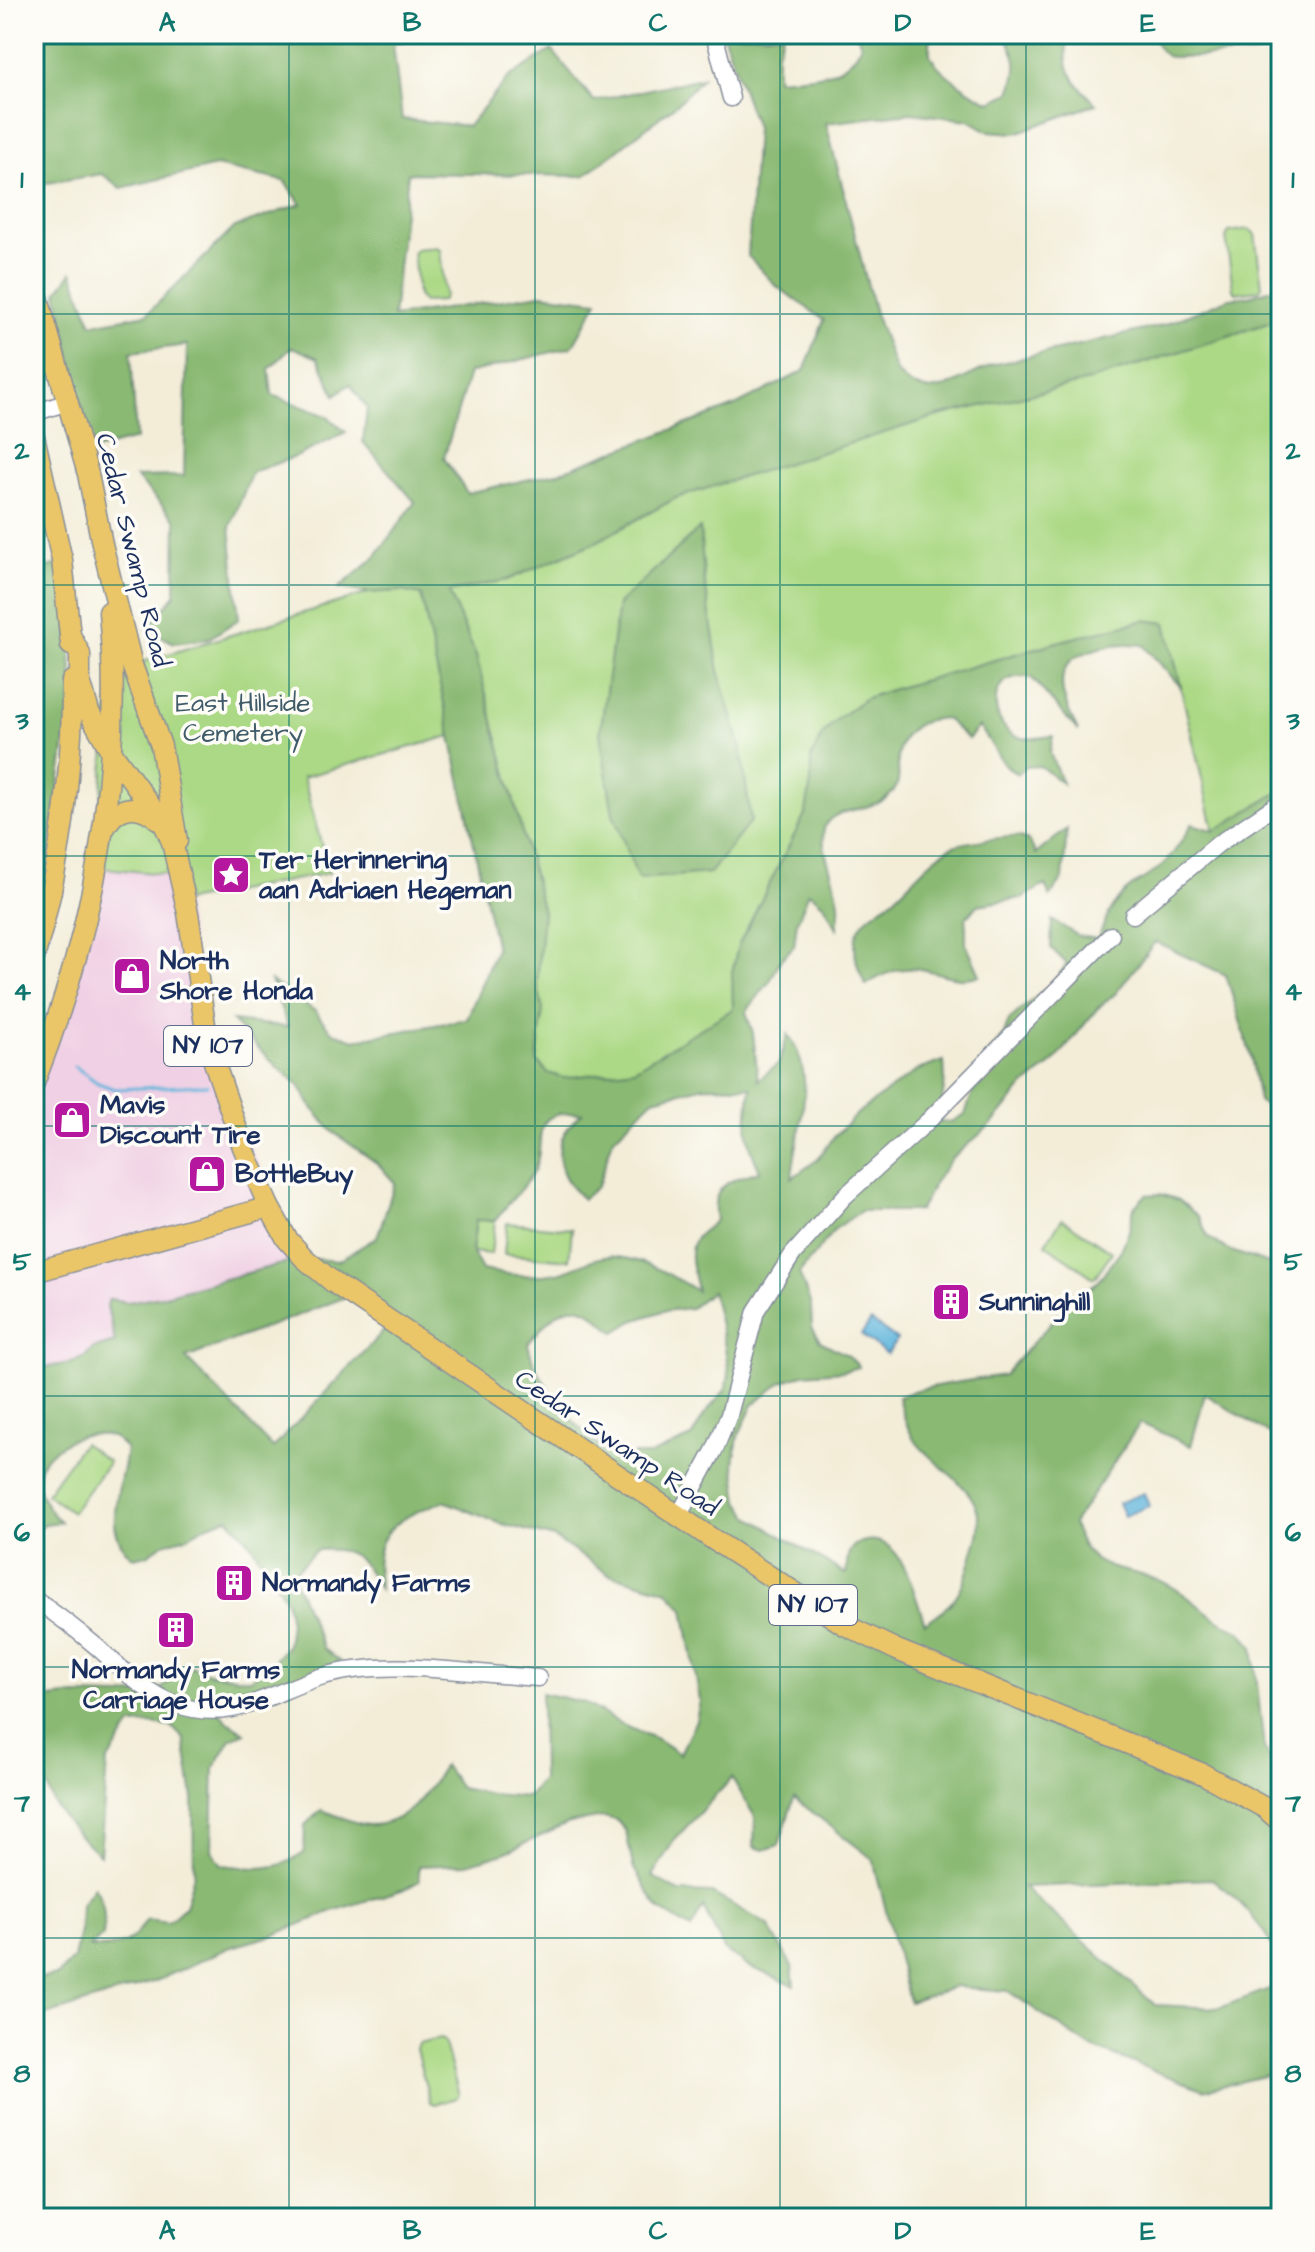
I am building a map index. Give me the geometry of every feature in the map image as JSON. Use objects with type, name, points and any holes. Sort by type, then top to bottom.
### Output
[{"type":"main road","name":"Cedar Swamp Road","points":[[34,284],[88,474],[132,665],[148,705],[164,761],[176,821],[202,1014],[214,1070],[243,1147],[269,1207],[287,1239],[334,1283],[845,1625],[897,1650],[1203,1774],[1265,1808],[1281,1822]]},
{"type":"main road","name":"NY 107","points":[[34,436],[62,560],[70,635],[80,654],[84,700],[111,751]]},
{"type":"main road","points":[[34,1083],[73,974],[104,829],[111,751],[112,648],[102,544]]},
{"type":"main road","points":[[34,958],[56,864],[66,784],[72,704],[70,635]]},
{"type":"main road","name":"Cedar Swamp Road","points":[[111,751],[165,826],[181,876]]},
{"type":"main road","points":[[129,773],[142,777],[150,775],[159,770],[164,761]]},
{"type":"main road","points":[[104,829],[116,812],[131,808],[147,812],[165,826]]},
{"type":"main road","points":[[34,1272],[269,1207]]},
{"type":"street","points":[[714,34],[731,98]]},
{"type":"street","points":[[34,413],[68,402]]},
{"type":"street","points":[[1133,915],[1218,844],[1281,802]]},
{"type":"street","points":[[679,1515],[715,1449],[729,1415],[756,1311],[793,1254],[845,1196],[927,1122],[1111,935]]},
{"type":"street","points":[[34,1599],[154,1694],[203,1710],[252,1706],[324,1676],[365,1669],[475,1672],[538,1678]]},
{"type":"shaded area","points":[[96,867],[181,876],[214,1070],[304,1258],[161,1296],[128,1302],[114,1299],[115,1342],[92,1349],[85,1357],[71,1363],[42,1368],[34,1373],[34,1083]]},
{"type":"green space","points":[[34,34],[427,34],[393,44],[402,119],[468,126],[509,77],[552,50],[594,101],[702,78],[678,103],[584,176],[408,173],[393,317],[541,294],[598,301],[572,347],[469,373],[444,458],[467,493],[557,473],[735,406],[804,371],[824,320],[775,285],[748,256],[756,128],[723,34],[783,34],[777,53],[777,79],[814,76],[837,70],[854,56],[861,45],[857,34],[931,34],[930,54],[940,68],[966,89],[991,102],[1010,93],[1015,76],[1015,57],[1005,34],[1069,34],[1066,56],[1070,73],[1096,104],[1016,133],[988,131],[969,120],[911,113],[826,123],[875,313],[896,372],[909,384],[929,390],[946,387],[992,365],[1161,326],[1230,298],[1249,296],[1281,286],[1281,319],[1085,382],[938,416],[676,498],[598,541],[507,580],[449,592],[476,656],[543,912],[537,983],[543,1009],[537,1061],[548,1073],[564,1078],[634,1069],[733,1009],[732,972],[738,946],[806,812],[811,757],[822,735],[837,719],[866,698],[890,690],[1145,620],[1166,623],[1181,687],[1143,645],[1112,645],[1080,655],[1068,664],[1062,683],[1066,703],[1078,731],[1032,678],[1017,677],[999,688],[996,708],[1006,729],[1024,738],[1053,736],[1050,753],[1062,783],[1040,766],[1024,767],[1018,774],[1011,770],[979,727],[968,739],[945,718],[936,719],[920,724],[903,739],[898,756],[897,784],[893,792],[876,804],[837,815],[825,826],[824,843],[838,895],[837,928],[825,906],[809,892],[797,922],[794,946],[781,959],[770,981],[746,1012],[753,1033],[758,1080],[779,1063],[788,1034],[803,1069],[804,1105],[792,1178],[817,1160],[860,1111],[918,1070],[944,1061],[945,1081],[939,1122],[951,1122],[965,1114],[985,1058],[1003,1037],[1009,1020],[1052,983],[1067,964],[1051,948],[1052,920],[1079,936],[1098,939],[1122,895],[1163,865],[1192,824],[1214,831],[1281,791],[1281,1119],[1259,1101],[1251,1056],[1226,975],[1155,942],[1116,993],[1097,1009],[1055,1061],[1022,1088],[992,1124],[952,1158],[919,1211],[861,1211],[835,1229],[799,1273],[811,1305],[812,1327],[820,1341],[849,1356],[859,1367],[803,1374],[780,1383],[753,1405],[738,1436],[734,1463],[739,1501],[750,1517],[846,1574],[849,1553],[859,1543],[879,1542],[890,1548],[906,1570],[925,1623],[950,1604],[960,1590],[978,1538],[979,1516],[967,1492],[913,1438],[898,1397],[916,1390],[1004,1375],[1065,1307],[1097,1282],[1121,1250],[1134,1207],[1146,1195],[1160,1194],[1179,1200],[1199,1217],[1208,1237],[1228,1250],[1281,1268],[1281,1441],[1205,1394],[1191,1446],[1140,1423],[1073,1524],[1080,1542],[1099,1562],[1173,1587],[1242,1633],[1253,1647],[1264,1748],[1281,1775],[1281,2072],[1204,2090],[1089,2046],[1008,1991],[956,1987],[909,2002],[873,1859],[794,1798],[779,1845],[764,1850],[754,1847],[755,1817],[732,1778],[675,1839],[652,1876],[680,1892],[712,1893],[768,1925],[792,1966],[794,1985],[747,1966],[724,1949],[703,1907],[691,1929],[659,1909],[633,1867],[626,1831],[616,1820],[604,1817],[569,1823],[504,1853],[467,1864],[419,1866],[419,1881],[405,1889],[228,1948],[156,1981],[34,2019],[34,1979],[58,1975],[74,1958],[80,1931],[81,1904],[94,1887],[102,1904],[104,1929],[103,1936],[89,1947],[116,1946],[136,1935],[147,1919],[168,1922],[185,1907],[194,1874],[193,1798],[184,1739],[172,1727],[131,1725],[107,1762],[100,1855],[58,1810],[41,1770],[34,1762],[34,1700],[75,1695],[121,1696],[160,1689],[191,1666],[209,1673],[250,1679],[269,1667],[287,1646],[290,1623],[286,1600],[250,1542],[228,1518],[187,1537],[165,1543],[147,1555],[134,1558],[123,1547],[117,1535],[115,1507],[126,1449],[112,1437],[92,1434],[74,1438],[43,1462],[39,1471],[39,1491],[60,1522],[45,1524],[34,1532],[34,1373],[42,1368],[71,1363],[85,1357],[92,1349],[115,1342],[107,1306],[109,1299],[128,1302],[161,1296],[304,1258],[338,1261],[377,1237],[395,1183],[378,1164],[333,1132],[313,1109],[299,1085],[232,1021],[288,1027],[271,981],[315,1011],[331,1031],[354,1040],[467,1019],[496,949],[421,595],[401,591],[368,593],[339,588],[374,558],[415,502],[363,442],[367,408],[350,384],[335,395],[318,358],[292,347],[269,369],[272,395],[327,416],[346,432],[298,456],[252,472],[230,527],[239,619],[208,639],[174,643],[147,629],[175,595],[176,520],[136,477],[184,476],[187,345],[131,352],[136,439],[91,451],[57,293],[72,272],[92,324],[147,314],[235,227],[301,204],[284,181],[216,166],[121,188],[102,174],[34,185]],"holes":[[[705,1086],[751,1087],[748,1130],[751,1149],[760,1171],[731,1181],[719,1191],[716,1220],[698,1236],[691,1250],[697,1291],[649,1265],[617,1257],[601,1258],[548,1275],[482,1270],[472,1251],[476,1220],[495,1221],[531,1176],[544,1123],[563,1113],[582,1113],[564,1134],[559,1156],[566,1178],[583,1199],[598,1186],[613,1139],[654,1099]],[[712,1291],[725,1347],[729,1375],[726,1389],[704,1415],[692,1437],[650,1455],[621,1455],[604,1451],[562,1410],[534,1365],[528,1344],[554,1316],[572,1308],[590,1312],[615,1332],[633,1321],[663,1311],[691,1308]],[[351,1295],[391,1323],[273,1448],[186,1358]],[[444,1501],[499,1523],[554,1538],[609,1574],[668,1591],[684,1609],[700,1701],[696,1720],[680,1754],[583,1702],[541,1693],[542,1779],[528,1797],[460,1788],[444,1765],[423,1797],[395,1820],[369,1825],[321,1810],[305,1825],[304,1853],[294,1859],[265,1868],[222,1865],[212,1850],[214,1768],[231,1739],[245,1733],[228,1722],[212,1703],[231,1697],[256,1697],[287,1680],[341,1662],[323,1648],[295,1582],[295,1571],[316,1550],[340,1550],[355,1556],[379,1589],[377,1560],[386,1534],[402,1520]],[[1212,1879],[1236,1899],[1270,1943],[1277,1974],[1272,1988],[1219,2008],[1155,2005],[1023,1887]]]},
{"type":"green space","points":[[1153,34],[1225,34],[1259,53],[1167,56]]},
{"type":"green space","points":[[1249,229],[1255,234],[1262,286],[1259,290],[1236,293],[1233,290],[1226,237],[1229,232]]},
{"type":"green space","points":[[436,247],[440,250],[445,295],[442,301],[423,302],[418,296],[413,253],[416,249]]},
{"type":"green space","name":"East Hillside Cemetery","points":[[1281,301],[1281,791],[1214,831],[1166,624],[872,705],[732,1047],[528,1105],[465,732],[303,777],[329,873],[186,901],[181,876],[96,867],[113,646],[132,665],[428,575]]},
{"type":"green space","points":[[700,528],[704,577],[719,671],[741,749],[751,821],[710,873],[638,879],[613,814],[600,734],[618,604]]},
{"type":"green space","points":[[65,562],[73,688],[34,957],[34,574]]},
{"type":"green space","points":[[1067,829],[1063,879],[1050,897],[1045,885],[1022,898],[978,905],[966,918],[966,944],[980,975],[959,978],[925,970],[901,969],[866,985],[855,951],[861,925],[937,857],[953,846],[1016,837],[1028,842],[1036,854]]},
{"type":"green space","points":[[476,1219],[495,1221],[491,1254],[472,1252]]},
{"type":"green space","points":[[1062,1219],[1112,1252],[1094,1278],[1045,1244]]},
{"type":"green space","points":[[507,1223],[572,1229],[569,1260],[504,1254]]},
{"type":"green space","points":[[83,1443],[109,1462],[72,1512],[46,1494]]},
{"type":"green space","points":[[440,2039],[444,2041],[459,2095],[434,2104],[430,2102],[416,2049],[418,2044]]},
{"type":"water","points":[[871,1321],[897,1340],[887,1354],[861,1335]]},
{"type":"water","points":[[1144,1493],[1149,1506],[1124,1516],[1118,1503]]},
{"type":"waterway","points":[[34,657],[43,694],[40,762],[34,805]]},
{"type":"waterway","points":[[74,1066],[98,1083],[115,1089],[207,1085]]},
{"type":"place","name":"Ter Herinnering aan Adriaen Hegeman","points":[[231,875]]},
{"type":"place","name":"North Shore Honda","points":[[132,976]]},
{"type":"place","name":"Mavis Discount Tire","points":[[72,1120]]},
{"type":"place","name":"BottleBuy","points":[[207,1174]]},
{"type":"place","name":"Sunninghill","points":[[951,1302]]},
{"type":"place","name":"Normandy Farms","points":[[234,1583]]},
{"type":"place","name":"Normandy Farms Carriage House","points":[[176,1630]]}]
